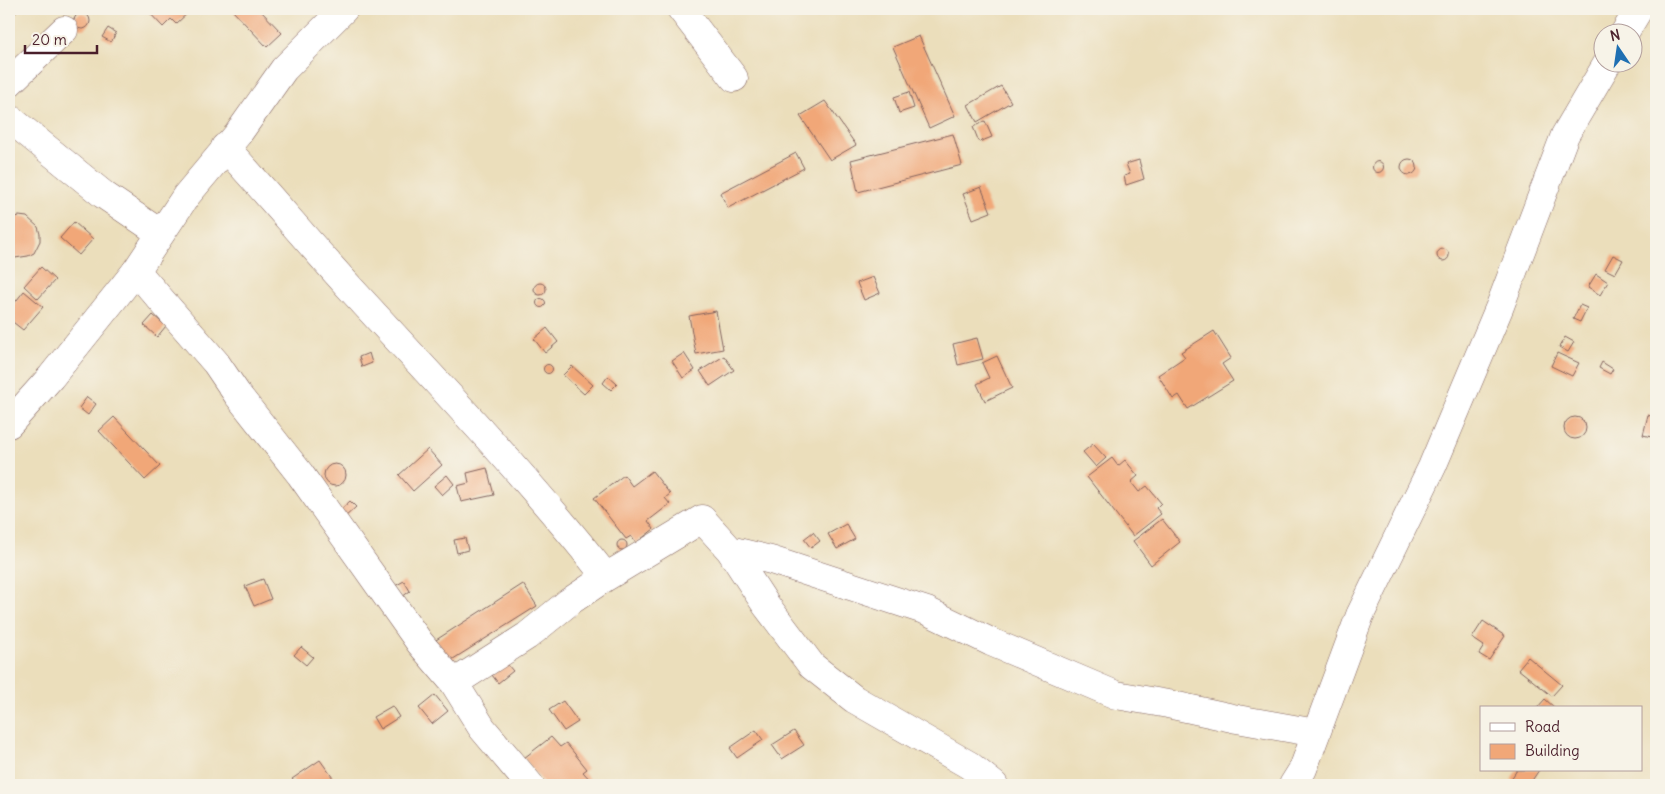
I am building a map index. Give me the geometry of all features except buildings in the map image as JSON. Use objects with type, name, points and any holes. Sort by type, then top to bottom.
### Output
[{"type":"street","points":[[681,9],[734,78]]},
{"type":"street","points":[[1631,22],[1639,9]]},
{"type":"street","points":[[9,424],[51,377],[136,271],[186,196],[238,134],[284,69],[338,11]]},
{"type":"street","points":[[9,83],[64,30]]},
{"type":"street","points":[[1293,785],[1303,769],[1360,615],[1432,467],[1500,306],[1565,136],[1602,72]]},
{"type":"street","points":[[9,118],[104,195],[160,233]]},
{"type":"street","points":[[226,147],[581,544],[606,576]]},
{"type":"street","points":[[136,271],[216,363],[237,394],[300,474],[420,643],[454,683],[482,728],[530,785]]},
{"type":"street","points":[[454,683],[526,636],[606,576],[702,519],[730,550],[766,605],[812,666],[854,699],[969,765],[994,785]]},
{"type":"street","points":[[730,550],[771,560],[927,611],[990,642],[1116,695],[1316,733]]}]
